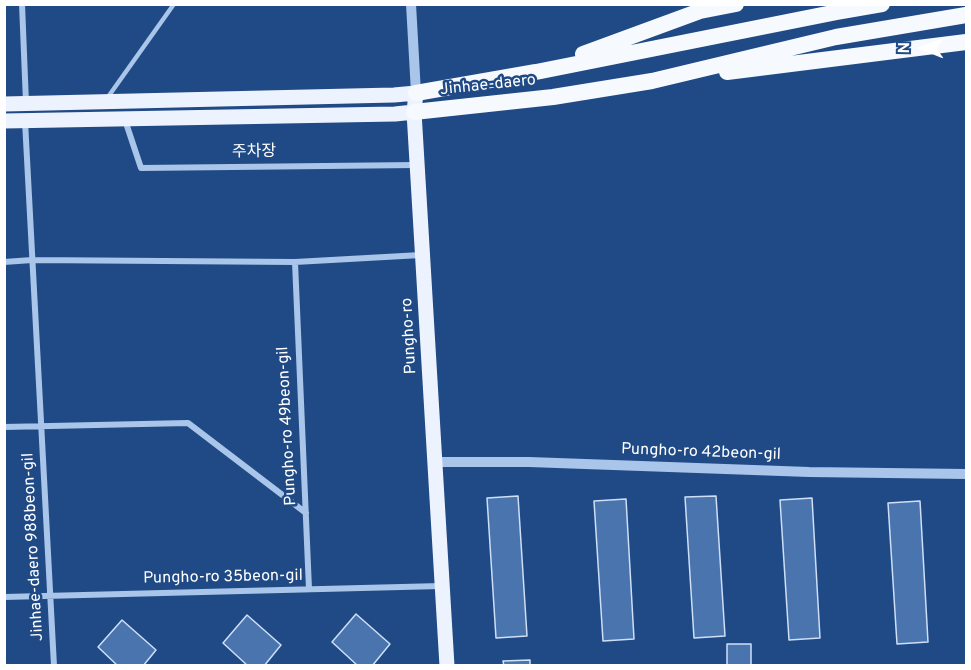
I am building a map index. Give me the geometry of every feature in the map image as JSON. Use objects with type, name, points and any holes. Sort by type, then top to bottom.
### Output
[{"type":"highway","points":[[536,72],[700,11],[736,4]]},
{"type":"highway","name":"Jinhae-daero","points":[[416,93],[536,72],[882,4]]},
{"type":"highway","name":"Jinhae-daero","points":[[414,112],[553,97],[652,81],[836,37],[966,15]]},
{"type":"highway","points":[[652,81],[966,42]]},
{"type":"main road","name":"Jinhae-daero","points":[[4,104],[416,93]]},
{"type":"main road","name":"Pungho-ro","points":[[416,93],[414,112],[447,666]]},
{"type":"main road","name":"Jinhae-daero","points":[[4,121],[414,112]]},
{"type":"street","points":[[22,4],[26,103]]},
{"type":"street","name":"Pungho-ro","points":[[411,4],[416,93]]},
{"type":"street","name":"주차장","points":[[124,119],[141,168],[418,165]]},
{"type":"street","name":"Jinhae-daero 988beon-gil","points":[[25,121],[54,666]]},
{"type":"street","points":[[4,262],[32,260],[295,262],[423,254]]},
{"type":"street","name":"Pungho-ro 49beon-gil","points":[[295,262],[309,590]]},
{"type":"street","points":[[4,427],[188,423],[306,513]]},
{"type":"street","name":"Pungho-ro 42beon-gil","points":[[435,462],[540,462],[809,472],[966,474]]},
{"type":"street","name":"Pungho-ro 35beon-gil","points":[[4,597],[442,586]]},
{"type":"lane","points":[[105,102],[174,4]]},
{"type":"building","points":[[518,496],[527,636],[496,638],[487,498]]},
{"type":"building","points":[[716,496],[725,636],[694,638],[685,497]]},
{"type":"building","points":[[812,498],[820,638],[789,640],[780,500]]},
{"type":"building","points":[[626,499],[634,639],[603,641],[594,501]]},
{"type":"building","points":[[920,501],[928,642],[897,644],[888,503]]},
{"type":"building","points":[[356,614],[390,644],[372,666],[358,666],[332,642]]},
{"type":"building","points":[[247,615],[281,645],[264,666],[248,666],[223,643]]},
{"type":"building","points":[[122,620],[156,650],[143,666],[118,666],[98,647]]},
{"type":"building","points":[[727,644],[751,644],[751,666],[727,666]]},
{"type":"building","points":[[530,660],[530,666],[504,666],[503,661]]}]
